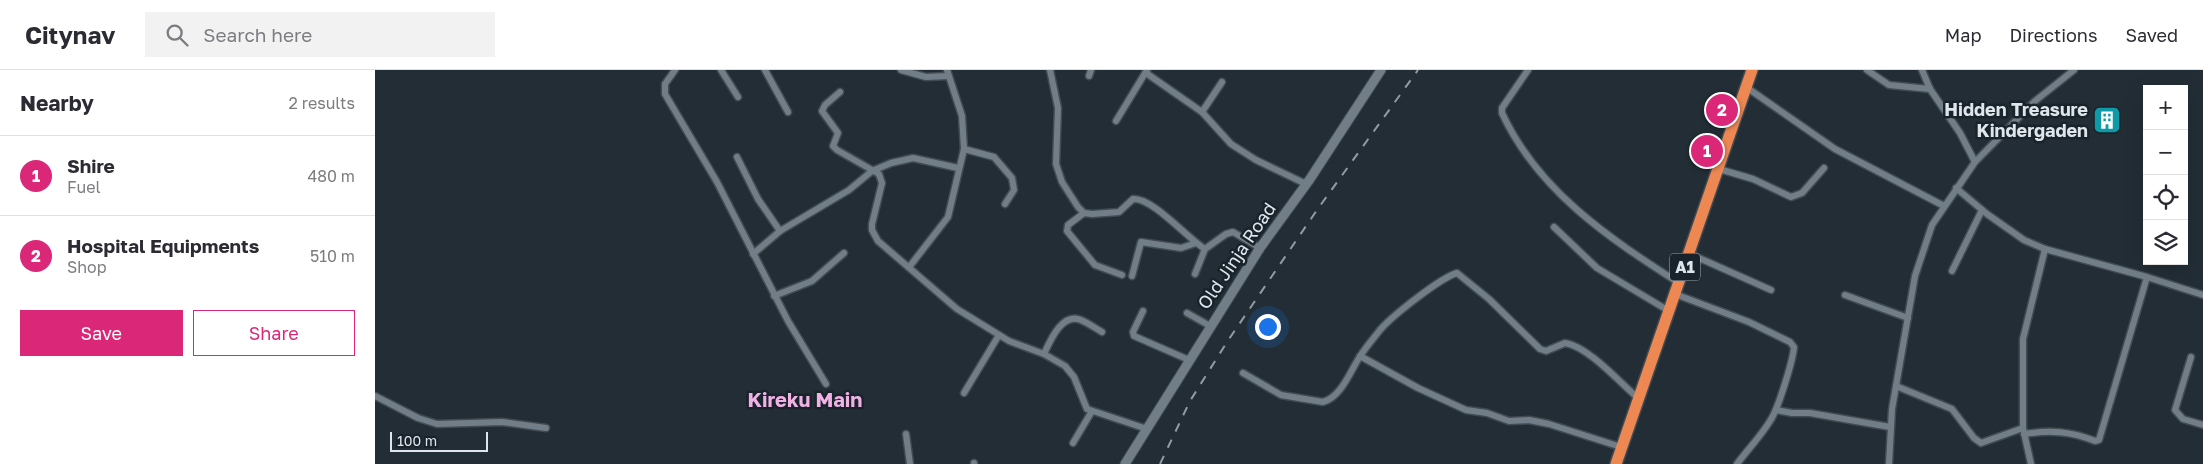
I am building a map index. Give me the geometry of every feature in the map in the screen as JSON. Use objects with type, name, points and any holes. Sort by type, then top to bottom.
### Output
[{"type":"highway","name":"A1","points":[[1616,464],[1752,70]]},
{"type":"main road","name":"Old Jinja Road","points":[[1125,464],[1260,248],[1306,184],[1381,70]]},
{"type":"street","points":[[675,70],[665,84],[665,94],[717,182],[774,296],[826,384]]},
{"type":"street","points":[[721,70],[738,97]]},
{"type":"street","points":[[765,70],[788,112]]},
{"type":"street","points":[[901,70],[926,78],[948,73],[962,116],[964,149],[948,217],[910,266]]},
{"type":"street","points":[[1050,70],[1058,108],[1057,172],[1078,207],[1085,213],[1092,214],[1119,212],[1133,199],[1139,198],[1205,249]]},
{"type":"street","points":[[1529,70],[1502,108],[1502,113],[1520,148],[1551,187],[1569,204],[1677,288],[1793,345],[1793,353],[1777,410],[1737,464]]},
{"type":"street","points":[[1867,70],[1889,84],[1930,89]]},
{"type":"street","points":[[1922,70],[1930,89],[1960,133],[1975,162]]},
{"type":"street","points":[[1889,464],[1890,426],[1915,276],[1932,225],[1975,162],[2035,101],[2074,70]]},
{"type":"street","points":[[1116,121],[1147,71],[1202,112],[1231,144],[1256,160],[1306,184]]},
{"type":"street","points":[[1202,112],[1222,82]]},
{"type":"street","points":[[1746,87],[1835,149],[1944,206]]},
{"type":"street","points":[[840,92],[825,105],[822,111],[837,133],[833,146],[871,171],[879,174],[883,183],[872,224],[874,235],[881,244],[910,266],[943,299],[1023,348],[1045,354],[1058,361],[1070,371],[1087,409],[1147,429]]},
{"type":"street","points":[[964,149],[994,157],[1012,178],[1014,190],[1005,204]]},
{"type":"street","points":[[737,157],[758,199],[780,231]]},
{"type":"street","points":[[753,254],[780,231],[849,190],[871,171],[905,158],[937,162],[958,168]]},
{"type":"street","points":[[1719,169],[1753,179],[1791,197],[1802,193],[1825,168]]},
{"type":"street","points":[[1957,188],[1982,210],[2024,240],[2045,249],[2203,294]]},
{"type":"street","points":[[1952,271],[1982,210]]},
{"type":"street","points":[[1085,213],[1068,225],[1067,231],[1095,265],[1122,275]]},
{"type":"street","points":[[1554,227],[1597,268],[1669,311]]},
{"type":"street","points":[[1195,274],[1205,249],[1226,234],[1233,232],[1260,248]]},
{"type":"street","points":[[1132,276],[1141,242],[1181,248],[1192,246],[1196,243]]},
{"type":"street","points":[[2031,464],[2024,431],[2023,339],[2045,249]]},
{"type":"street","points":[[774,296],[812,281],[844,253]]},
{"type":"street","points":[[1690,254],[1771,290]]},
{"type":"street","points":[[1243,373],[1281,395],[1323,402],[1332,398],[1345,382],[1360,356],[1391,319],[1419,297],[1457,273],[1479,290],[1540,349],[1546,351],[1565,343],[1589,353],[1638,398]]},
{"type":"street","points":[[1896,386],[1952,409],[1974,438],[1981,443],[2024,431],[2066,431],[2095,441],[2099,440],[2147,277]]},
{"type":"street","points":[[1845,294],[1908,318]]},
{"type":"street","points":[[1143,311],[1133,332],[1134,336],[1189,360]]},
{"type":"street","points":[[1187,313],[1210,326]]},
{"type":"street","points":[[1045,354],[1051,338],[1062,325],[1071,319],[1080,319],[1102,332]]},
{"type":"street","points":[[964,393],[999,335]]},
{"type":"street","points":[[1360,356],[1418,388],[1466,410],[1487,413],[1509,421],[1529,420],[1549,424],[1621,447]]},
{"type":"street","points":[[2191,357],[2175,410],[2183,419],[2203,425]]},
{"type":"street","points":[[375,396],[418,418],[437,424],[502,422],[546,428]]},
{"type":"street","points":[[1777,410],[1792,413],[1810,413],[1890,426]]},
{"type":"street","points":[[1073,443],[1092,411]]},
{"type":"street","points":[[906,434],[910,464]]},
{"type":"railway","points":[[1160,464],[1190,401],[1227,342],[1317,210],[1418,70]]},
{"type":"place","name":"Hospital Equipments","points":[[1722,110]]},
{"type":"place","name":"Hidden Treasure Kindergaden","points":[[2107,120]]},
{"type":"place","name":"Shire","points":[[1707,151]]},
{"type":"district","name":"Kireku Main","points":[[805,400]]}]
